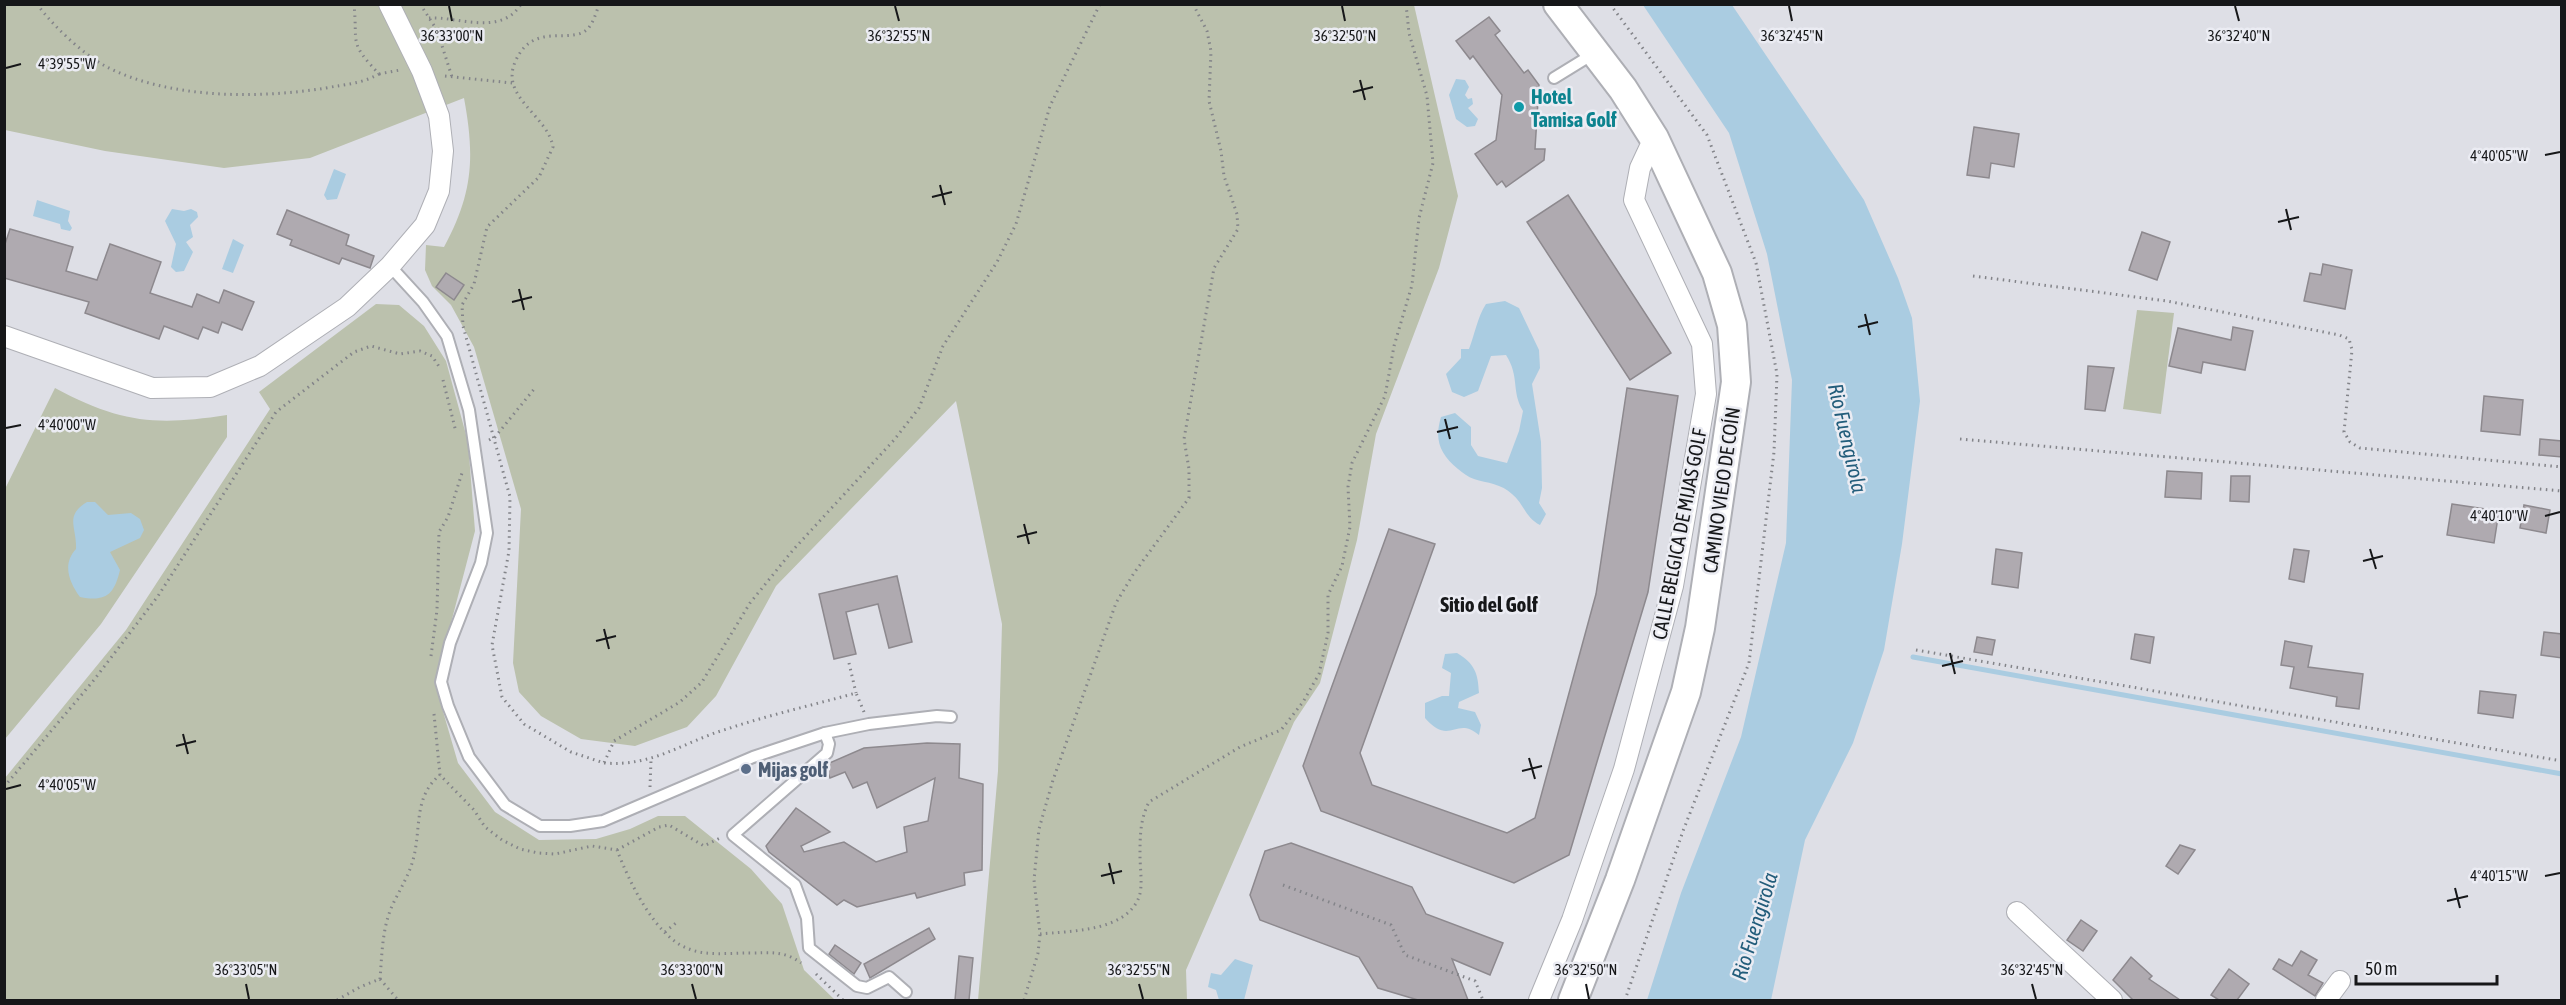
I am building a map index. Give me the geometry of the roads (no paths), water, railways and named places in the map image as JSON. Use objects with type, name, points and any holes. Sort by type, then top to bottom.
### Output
[{"type":"street","points":[[4,336],[152,388],[210,387],[260,366],[347,307],[390,266],[425,225],[439,191],[443,151],[439,116],[422,71],[389,4]]},
{"type":"street","name":"CAMINO VIEJO DE COÍN","points":[[1558,4],[1596,52],[1654,138],[1718,273],[1732,325],[1736,382],[1700,628],[1686,692],[1609,912],[1573,1000]]},
{"type":"street","name":"CALLE BELGICA DE MIJAS GOLF","points":[[1539,1000],[1578,922],[1624,769],[1673,586],[1706,394],[1702,344],[1634,200],[1640,168],[1654,138]]},
{"type":"street","points":[[1578,922],[1596,920],[1609,912]]},
{"type":"street","points":[[2017,912],[2112,1000]]},
{"type":"street","points":[[1578,922],[1590,935],[1593,951]]},
{"type":"street","points":[[2326,1000],[2340,981]]},
{"type":"lane","points":[[1554,78],[1596,52]]},
{"type":"lane","points":[[390,266],[423,302],[447,336],[469,410],[482,483],[487,532],[481,563],[450,643],[441,682],[448,706],[469,757],[505,805],[540,825],[570,826],[603,820],[753,757],[825,733],[870,724],[937,716],[951,717]]},
{"type":"lane","points":[[825,733],[829,744],[827,753],[733,835],[795,885],[807,918],[809,948],[857,986],[867,988],[889,977],[906,992]]},
{"type":"water","name":"Rio Fuengirola","points":[[1643,5],[1732,5],[1864,200],[1898,278],[1912,318],[1920,401],[1902,544],[1884,650],[1853,743],[1805,840],[1771,1000],[1647,1000],[1681,893],[1741,737],[1786,543],[1792,380],[1767,254],[1729,133]]},
{"type":"water","points":[[1456,79],[1465,80],[1469,87],[1465,95],[1468,99],[1472,98],[1473,104],[1468,108],[1478,119],[1475,126],[1467,127],[1456,119],[1449,95]]},
{"type":"water","points":[[334,169],[346,174],[337,199],[327,200],[324,195]]},
{"type":"water","points":[[37,200],[70,211],[68,221],[72,228],[70,231],[61,229],[60,224],[33,216]]},
{"type":"water","points":[[172,209],[184,211],[191,209],[197,212],[198,217],[190,225],[193,237],[186,242],[193,252],[184,271],[176,272],[171,267],[176,244],[165,221]]},
{"type":"water","points":[[233,239],[244,245],[233,273],[222,269]]},
{"type":"water","points":[[1505,301],[1519,308],[1539,350],[1540,368],[1532,384],[1541,442],[1542,488],[1539,503],[1546,514],[1540,525],[1508,491],[1472,478],[1458,469],[1443,452],[1439,440],[1441,417],[1455,413],[1471,427],[1471,445],[1478,456],[1507,463],[1519,431],[1523,411],[1517,397],[1513,370],[1506,355],[1491,356],[1478,391],[1464,397],[1452,392],[1446,374],[1461,358],[1461,349],[1469,349],[1478,320],[1486,304]]},
{"type":"water","points":[[87,502],[95,502],[108,515],[131,513],[140,519],[144,530],[140,538],[110,552],[120,570],[118,579],[108,595],[96,598],[80,597],[70,579],[68,567],[76,549],[74,517],[80,507]]},
{"type":"water","points":[[1457,653],[1472,665],[1478,680],[1479,693],[1459,702],[1458,708],[1475,712],[1481,725],[1479,735],[1464,728],[1441,730],[1425,718],[1425,703],[1442,696],[1449,696],[1451,673],[1442,668],[1445,654]]},
{"type":"water","points":[[1235,959],[1253,965],[1244,1000],[1219,1000],[1216,990],[1208,987],[1211,973],[1221,975]]},
{"type":"waterway","points":[[1913,657],[2562,774]]},
{"type":"place","name":"Hotel Tamisa Golf","points":[[1519,107]]},
{"type":"place","name":"Mijas golf","points":[[746,769]]},
{"type":"district","name":"Sitio del Golf","points":[[1489,604]]}]
